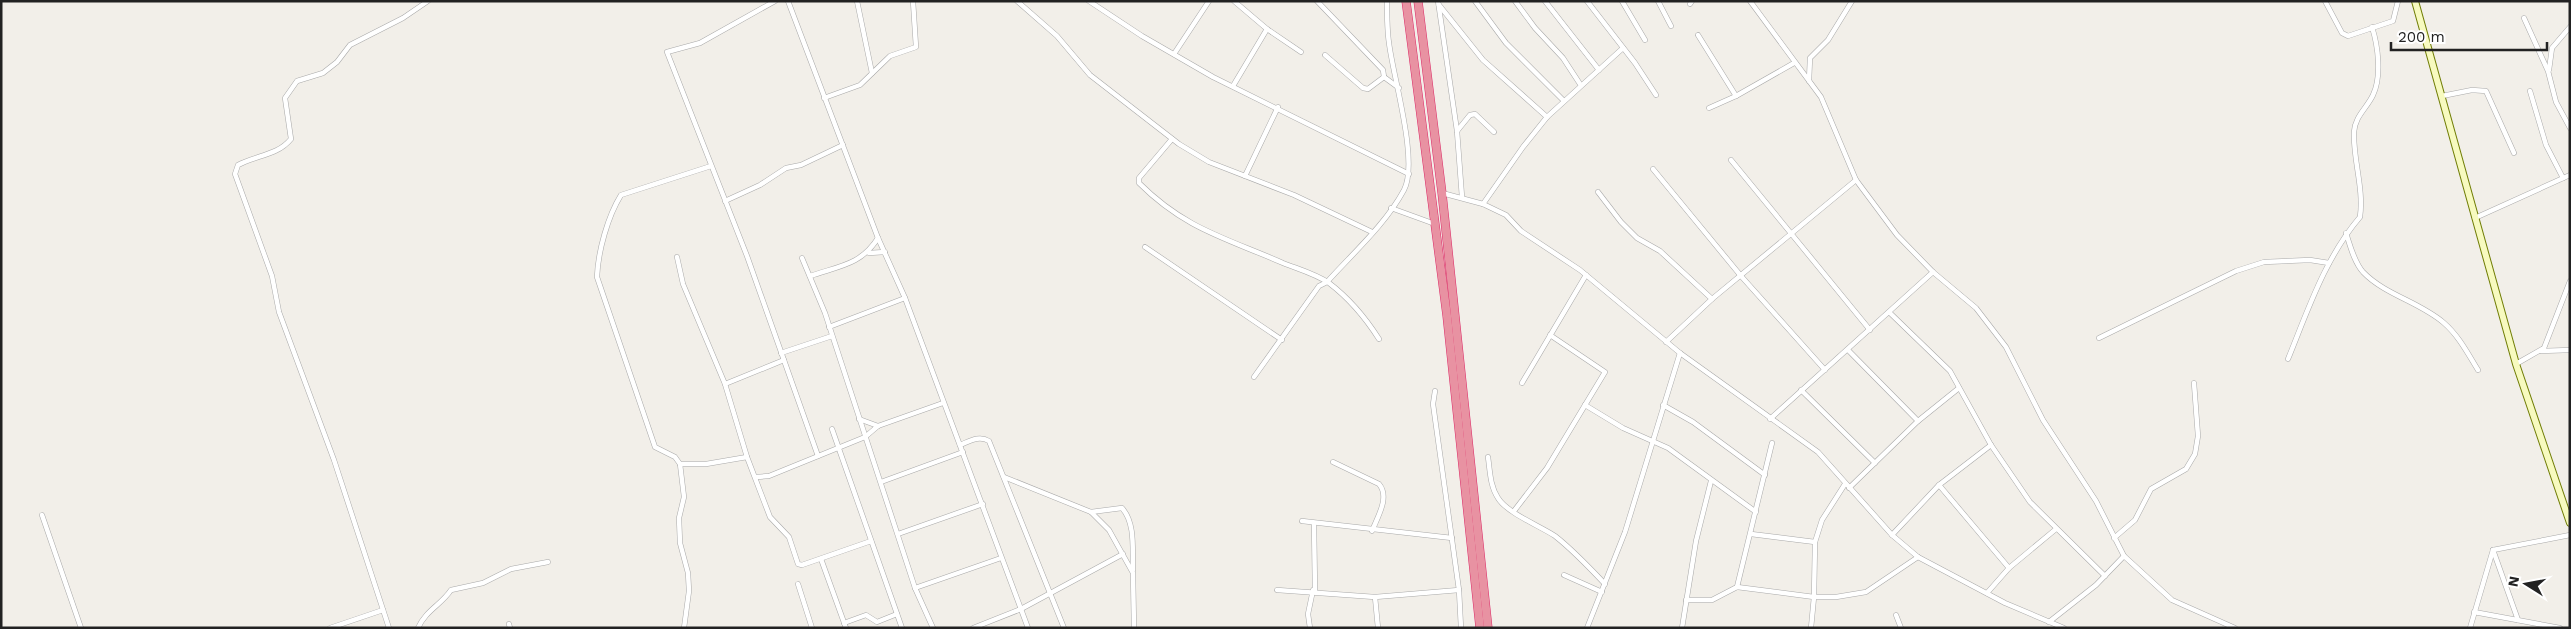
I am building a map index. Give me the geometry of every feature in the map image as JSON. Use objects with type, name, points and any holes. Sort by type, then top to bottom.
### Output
[{"type":"highway","points":[[1406,1],[1435,224],[1451,315],[1488,628]]},
{"type":"highway","points":[[1418,1],[1442,193],[1451,315],[1480,628]]},
{"type":"main road","points":[[2416,1],[2516,364],[2569,520]]},
{"type":"street","points":[[389,628],[334,460],[279,312],[272,276],[235,174],[238,166],[249,159],[282,150],[291,140],[285,98],[297,81],[323,72],[337,62],[350,45],[403,18],[428,1]]},
{"type":"street","points":[[775,1],[700,43],[667,52],[725,201],[818,456]]},
{"type":"street","points":[[788,1],[878,238],[905,298],[1028,628]]},
{"type":"street","points":[[857,1],[872,72]]},
{"type":"street","points":[[824,98],[860,84],[890,56],[916,47],[913,1]]},
{"type":"street","points":[[1016,1],[1057,36],[1090,75],[1172,139],[1208,162],[1294,195],[1372,232]]},
{"type":"street","points":[[1089,1],[1174,54],[1409,174]]},
{"type":"street","points":[[1174,54],[1210,1]]},
{"type":"street","points":[[1234,1],[1267,29],[1301,52]]},
{"type":"street","points":[[1254,377],[1319,286],[1327,282],[1372,232],[1404,190],[1409,174],[1399,88],[1389,44],[1387,1]]},
{"type":"street","points":[[1476,1],[1506,43],[1563,100]]},
{"type":"street","points":[[1515,1],[1535,28],[1564,58],[1580,84]]},
{"type":"street","points":[[1545,1],[1599,70]]},
{"type":"street","points":[[1587,1],[1656,95]]},
{"type":"street","points":[[1622,1],[1645,40]]},
{"type":"street","points":[[1658,1],[1671,26]]},
{"type":"street","points":[[1750,1],[1821,97],[1856,180],[1897,235],[1933,272],[1976,308],[2006,347],[2043,420],[2096,501],[2124,556],[2172,600],[2235,628]]},
{"type":"street","points":[[1809,81],[1810,58],[1828,40],[1852,1]]},
{"type":"street","points":[[2325,1],[2342,34],[2348,36],[2394,21],[2398,1]]},
{"type":"street","points":[[1319,2],[1383,70],[1384,77],[1399,88]]},
{"type":"street","points":[[1438,3],[1456,131],[1462,197]]},
{"type":"street","points":[[1438,3],[1483,60],[1547,117]]},
{"type":"street","points":[[2524,18],[2548,71],[2556,102],[2570,128]]},
{"type":"street","points":[[2288,359],[2317,286],[2329,262],[2346,233],[2360,216],[2361,206],[2354,130],[2357,117],[2373,95],[2378,81],[2376,38],[2372,27]]},
{"type":"street","points":[[2548,71],[2552,48],[2570,27]]},
{"type":"street","points":[[1234,86],[1267,29]]},
{"type":"street","points":[[1698,35],[1736,96]]},
{"type":"street","points":[[1483,204],[1523,147],[1547,117],[1580,84],[1623,48]]},
{"type":"street","points":[[1325,55],[1364,88],[1368,89],[1384,77]]},
{"type":"street","points":[[1709,108],[1736,96],[1794,63]]},
{"type":"street","points":[[2442,96],[2472,90],[2486,91],[2514,153]]},
{"type":"street","points":[[2530,91],[2546,145],[2563,178]]},
{"type":"street","points":[[1245,176],[1278,107]]},
{"type":"street","points":[[1456,131],[1470,115],[1474,114],[1494,132]]},
{"type":"street","points":[[1172,139],[1139,178],[1139,183],[1144,188],[1173,214],[1199,229],[1327,282],[1358,308],[1379,339]]},
{"type":"street","points":[[725,201],[760,185],[786,168],[801,164],[842,145]]},
{"type":"street","points":[[1731,160],[1870,330]]},
{"type":"street","points":[[684,628],[688,582],[680,543],[679,518],[684,497],[680,464],[675,457],[655,448],[598,277],[598,269],[608,228],[621,195],[711,166]]},
{"type":"street","points":[[1653,169],[1741,276],[1824,370]]},
{"type":"street","points":[[2475,218],[2570,175]]},
{"type":"street","points":[[1666,342],[1712,299],[1856,180]]},
{"type":"street","points":[[1598,192],[1621,222],[1637,238],[1660,251],[1712,299]]},
{"type":"street","points":[[1442,193],[1483,204],[1506,215],[1521,231],[1586,274],[1680,353],[1818,452],[1892,536],[1918,557],[1987,593],[2064,628]]},
{"type":"street","points":[[1392,208],[1435,224]]},
{"type":"street","points":[[2346,233],[2352,252],[2362,271],[2386,288],[2419,306],[2444,323],[2459,340],[2478,370]]},
{"type":"street","points":[[810,276],[853,262],[868,253],[878,238]]},
{"type":"street","points":[[1145,247],[1282,340]]},
{"type":"street","points":[[868,253],[885,252]]},
{"type":"street","points":[[677,257],[683,284],[724,384],[747,457],[770,517],[789,537],[798,564],[821,559],[871,541]]},
{"type":"street","points":[[802,258],[830,328],[915,588],[933,628]]},
{"type":"street","points":[[2099,338],[2236,271],[2264,262],[2310,260],[2329,262]]},
{"type":"street","points":[[1770,419],[1890,313],[1933,272]]},
{"type":"street","points":[[1522,383],[1586,274]]},
{"type":"street","points":[[2541,351],[2551,331],[2570,281]]},
{"type":"street","points":[[830,328],[905,298]]},
{"type":"street","points":[[1890,313],[1950,371],[1991,445],[2017,485],[2056,528],[2105,576]]},
{"type":"street","points":[[1514,511],[1547,468],[1604,376],[1604,370],[1550,335]]},
{"type":"street","points":[[781,353],[832,336]]},
{"type":"street","points":[[1848,350],[1918,421]]},
{"type":"street","points":[[2516,364],[2541,351],[2570,350]]},
{"type":"street","points":[[1586,628],[1625,532],[1680,353]]},
{"type":"street","points":[[724,384],[784,360]]},
{"type":"street","points":[[2114,538],[2135,520],[2151,489],[2186,469],[2194,454],[2198,436],[2194,383]]},
{"type":"street","points":[[1811,628],[1814,597],[1815,542],[1822,520],[1847,486],[1875,463],[1918,421],[1959,388]]},
{"type":"street","points":[[1801,390],[1875,463]]},
{"type":"street","points":[[1435,391],[1433,404],[1459,590],[1461,628]]},
{"type":"street","points":[[756,477],[768,476],[865,436],[878,426],[943,403]]},
{"type":"street","points":[[1585,405],[1623,428],[1654,440],[1668,448],[1756,512]]},
{"type":"street","points":[[1663,405],[1693,422],[1765,475]]},
{"type":"street","points":[[859,419],[878,426]]},
{"type":"street","points":[[832,429],[902,628]]},
{"type":"street","points":[[960,445],[976,438],[984,438],[989,441],[1064,628]]},
{"type":"street","points":[[1736,587],[1751,534],[1772,443]]},
{"type":"street","points":[[1892,536],[1939,485],[1991,445]]},
{"type":"street","points":[[881,482],[963,452]]},
{"type":"street","points":[[680,464],[706,464],[747,457]]},
{"type":"street","points":[[1488,457],[1494,492],[1499,500],[1535,527],[1553,535],[1582,559],[1605,584]]},
{"type":"street","points":[[1333,462],[1379,484],[1383,489],[1385,497],[1372,531]]},
{"type":"street","points":[[1004,477],[1091,512],[1109,530],[1134,573]]},
{"type":"street","points":[[1682,628],[1696,541],[1711,481]]},
{"type":"street","points":[[1939,485],[2009,568]]},
{"type":"street","points":[[898,534],[983,504]]},
{"type":"street","points":[[1091,512],[1122,508],[1128,515],[1132,532],[1134,628]]},
{"type":"street","points":[[42,515],[81,628]]},
{"type":"street","points":[[1302,522],[1372,531],[1452,538]]},
{"type":"street","points":[[1310,628],[1308,614],[1314,591],[1314,523]]},
{"type":"street","points":[[1987,593],[2009,568],[2056,528]]},
{"type":"street","points":[[1751,534],[1815,542]]},
{"type":"street","points":[[2493,550],[2570,535]]},
{"type":"street","points":[[2470,628],[2493,550]]},
{"type":"street","points":[[2493,550],[2518,620]]},
{"type":"street","points":[[973,628],[1021,609],[1050,591],[1123,554]]},
{"type":"street","points":[[2050,622],[2105,576],[2124,556]]},
{"type":"street","points":[[1686,600],[1712,600],[1736,587],[1814,597],[1836,597],[1866,592],[1918,557]]},
{"type":"street","points":[[915,588],[1001,558]]},
{"type":"street","points":[[821,559],[845,625],[866,615],[877,622],[898,614]]},
{"type":"street","points":[[418,628],[423,616],[444,601],[451,590],[483,583],[511,569],[548,562]]},
{"type":"street","points":[[1564,575],[1602,592]]},
{"type":"street","points":[[798,584],[812,628]]},
{"type":"street","points":[[1277,590],[1314,591],[1375,597],[1459,590]]},
{"type":"street","points":[[1375,597],[1378,628]]},
{"type":"street","points":[[330,628],[382,610]]},
{"type":"street","points":[[2474,612],[2560,628]]},
{"type":"street","points":[[1896,615],[1901,628]]}]
